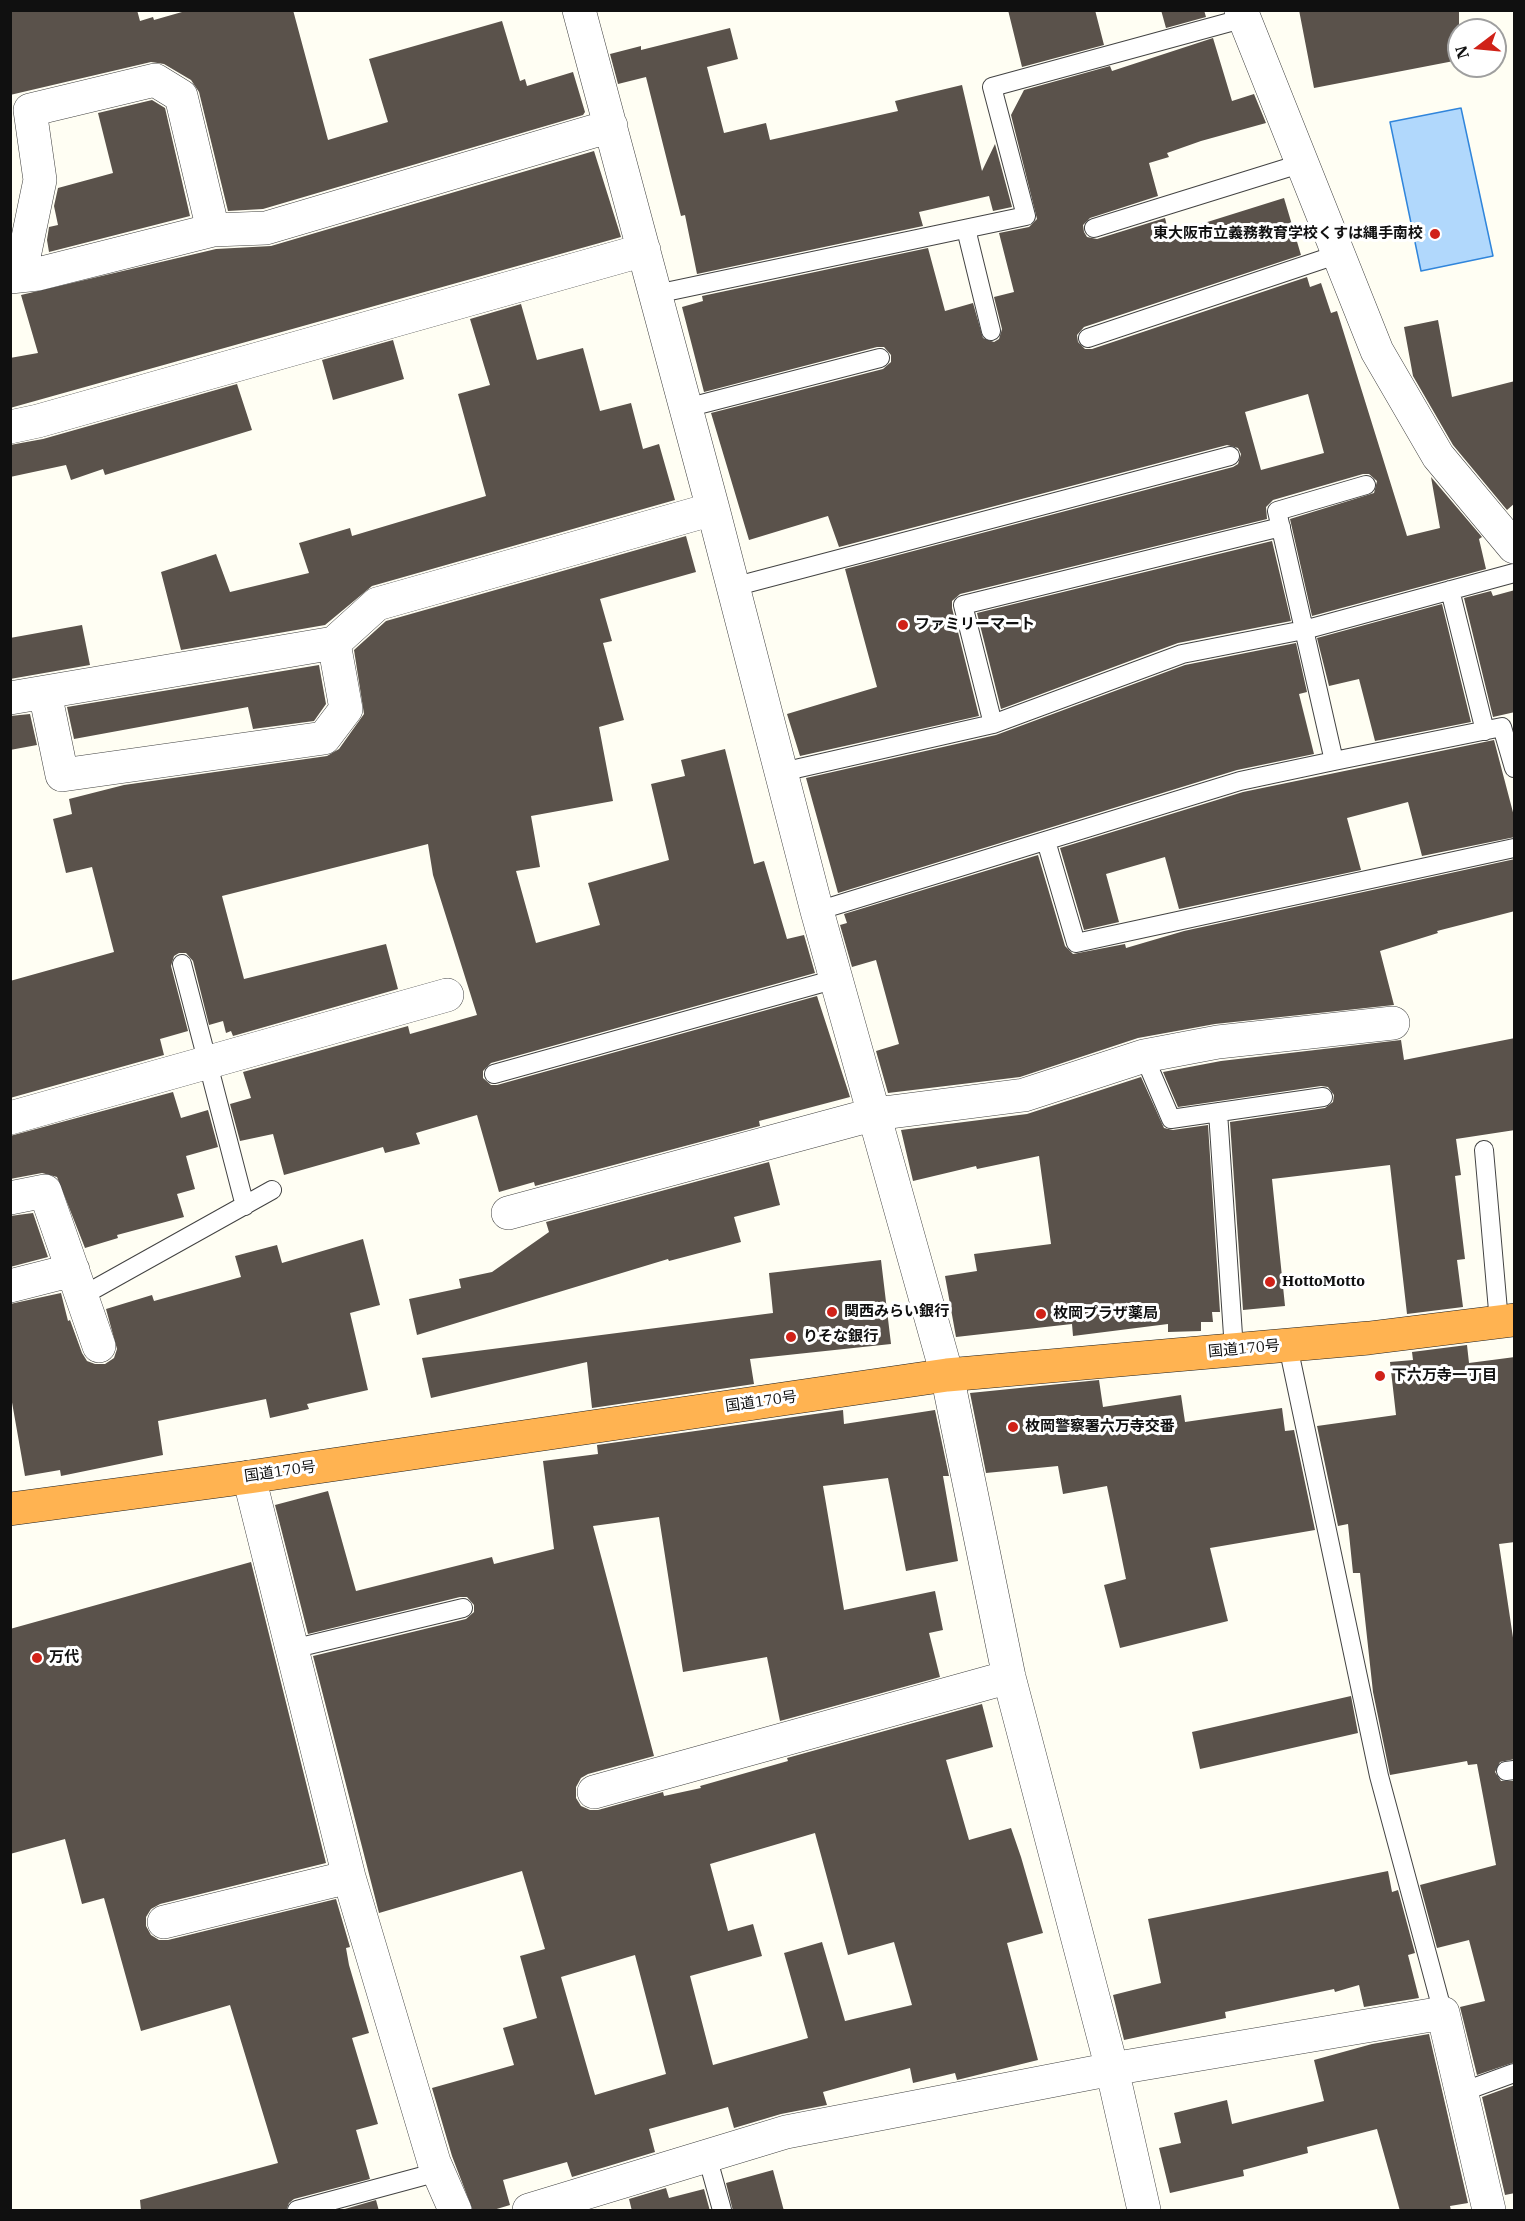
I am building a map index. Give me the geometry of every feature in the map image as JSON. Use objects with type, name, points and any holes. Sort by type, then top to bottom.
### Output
[{"type":"highway","name":"国道170号","points":[[10,1509],[249,1477],[947,1374],[1288,1346],[1507,1321]]},
{"type":"street","points":[[579,10],[713,509],[817,912],[947,1374],[1009,1677],[1112,2069],[1144,2211]]},
{"type":"street","points":[[1243,14],[1377,351],[1438,456],[1515,547]]},
{"type":"street","points":[[213,230],[181,96],[155,80],[30,110],[40,180],[15,276],[38,274],[213,230],[266,228],[611,126]]},
{"type":"street","points":[[10,427],[38,422],[644,250]]},
{"type":"street","points":[[10,698],[334,643],[377,604],[713,509]]},
{"type":"street","points":[[45,693],[62,775],[324,738],[346,710],[334,643]]},
{"type":"street","points":[[10,1118],[447,995]]},
{"type":"street","points":[[508,1213],[875,1114],[1024,1095],[1144,1056],[1218,1042],[1393,1023]]},
{"type":"street","points":[[10,1198],[45,1191],[99,1346]]},
{"type":"street","points":[[10,1286],[77,1283]]},
{"type":"street","points":[[249,1477],[349,1877],[438,2172],[455,2211]]},
{"type":"street","points":[[594,1792],[1009,1677]]},
{"type":"street","points":[[164,1922],[349,1877]]},
{"type":"street","points":[[529,2211],[601,2200],[707,2156],[786,2132],[1112,2069],[1443,2013],[1489,2211]]},
{"type":"lane","points":[[656,294],[1026,216],[992,87],[1243,14]]},
{"type":"lane","points":[[1094,228],[1302,163]]},
{"type":"lane","points":[[966,229],[991,331]]},
{"type":"lane","points":[[1088,338],[1339,254]]},
{"type":"lane","points":[[686,408],[880,358]]},
{"type":"lane","points":[[733,587],[1230,456]]},
{"type":"lane","points":[[1334,761],[1277,511],[1366,485]]},
{"type":"lane","points":[[993,724],[963,605],[1281,527]]},
{"type":"lane","points":[[782,772],[993,724],[1182,654],[1304,630],[1515,573]]},
{"type":"lane","points":[[1450,590],[1485,731]]},
{"type":"lane","points":[[817,912],[1240,781],[1334,761],[1502,727],[1515,768]]},
{"type":"lane","points":[[1046,840],[1076,943],[1515,848]]},
{"type":"lane","points":[[182,964],[245,1206]]},
{"type":"lane","points":[[494,1074],[836,979]]},
{"type":"lane","points":[[1144,1056],[1171,1119],[1323,1097]]},
{"type":"lane","points":[[1218,1112],[1234,1350]]},
{"type":"lane","points":[[1484,1150],[1507,1321]]},
{"type":"lane","points":[[77,1283],[245,1206],[272,1190]]},
{"type":"lane","points":[[1288,1346],[1379,1776],[1443,2013]]},
{"type":"lane","points":[[292,1649],[463,1608]]},
{"type":"lane","points":[[1462,2092],[1515,2073]]},
{"type":"lane","points":[[707,2156],[722,2211]]},
{"type":"lane","points":[[297,2211],[438,2172]]},
{"type":"water","points":[[1461,108],[1493,256],[1421,271],[1390,122]]},
{"type":"building","points":[[10,10],[137,10],[140,21],[153,17],[154,20],[189,10],[293,10],[328,140],[388,122],[369,59],[502,21],[520,81],[525,79],[527,86],[573,72],[585,112],[583,115],[263,209],[228,211],[199,92],[191,80],[164,64],[151,62],[10,95]]},
{"type":"building","points":[[1008,10],[1095,10],[1104,45],[1022,67]]},
{"type":"building","points":[[1161,10],[1204,10],[1206,17],[1166,28]]},
{"type":"building","points":[[1299,10],[1459,10],[1459,18],[1447,18],[1447,62],[1314,88]]},
{"type":"building","points":[[730,28],[738,59],[707,67],[724,133],[766,123],[770,140],[898,111],[895,101],[962,85],[982,171],[995,144],[1012,207],[993,211],[989,196],[919,212],[923,226],[697,274],[685,215],[681,216],[646,77],[618,84],[610,54],[641,46],[641,50]]},
{"type":"building","points":[[1213,38],[1232,101],[1254,94],[1266,123],[1201,141],[1167,153],[1169,157],[1149,163],[1158,196],[1090,218],[1083,225],[1087,237],[1097,239],[1165,218],[1169,234],[1284,198],[1301,255],[1084,327],[1077,335],[1078,342],[1085,349],[1092,349],[1307,277],[1310,287],[1321,283],[1331,313],[1337,311],[1407,536],[1440,528],[1431,477],[1482,537],[1479,539],[1486,569],[1312,616],[1290,519],[1374,493],[1377,481],[1369,474],[1363,474],[1273,500],[1266,507],[1267,519],[960,594],[952,601],[952,608],[979,716],[800,756],[787,714],[877,687],[845,569],[1233,467],[1238,464],[1241,454],[1238,448],[1227,445],[839,547],[828,516],[749,540],[711,413],[883,369],[891,362],[891,355],[884,347],[877,347],[704,392],[682,307],[703,301],[702,296],[928,248],[945,311],[973,303],[983,338],[994,342],[999,339],[1002,329],[994,297],[1014,292],[999,233],[1029,227],[1037,219],[1011,115],[1024,90],[1110,66],[1112,71]],"holes":[[[1308,394],[1324,453],[1261,470],[1245,412]]]},
{"type":"building","points":[[152,100],[165,108],[190,216],[49,252],[47,240],[49,227],[58,225],[54,206],[58,188],[113,173],[98,113]]},
{"type":"building","points":[[594,151],[621,237],[10,408],[10,358],[38,353],[21,295],[216,249],[271,246]]},
{"type":"building","points":[[521,304],[537,360],[583,348],[600,411],[631,403],[643,449],[659,444],[675,500],[372,586],[325,625],[181,650],[161,572],[216,554],[230,592],[309,573],[299,543],[350,528],[352,536],[486,496],[458,394],[490,385],[470,319]]},
{"type":"building","points":[[1438,320],[1452,397],[1515,381],[1515,503],[1507,510],[1453,445],[1413,376],[1404,327]]},
{"type":"building","points":[[393,340],[404,379],[333,400],[322,360]]},
{"type":"building","points":[[237,384],[252,430],[105,475],[103,469],[71,480],[66,465],[10,477],[10,445],[43,439]]},
{"type":"building","points":[[686,536],[696,572],[600,599],[612,641],[603,643],[624,720],[599,727],[613,801],[531,816],[540,867],[516,871],[536,943],[600,925],[588,883],[669,860],[651,784],[685,776],[681,760],[725,749],[754,864],[764,861],[787,939],[804,935],[815,973],[491,1063],[483,1071],[483,1078],[491,1085],[497,1085],[817,996],[850,1097],[759,1121],[760,1126],[535,1186],[534,1182],[499,1192],[477,1115],[416,1133],[420,1144],[385,1153],[383,1147],[284,1175],[273,1134],[240,1141],[230,1104],[251,1098],[243,1072],[408,1026],[410,1034],[477,1015],[433,875],[428,844],[222,896],[244,979],[386,944],[398,989],[233,1036],[231,1031],[226,1033],[223,1021],[209,1025],[193,961],[186,953],[179,953],[174,956],[171,966],[188,1031],[160,1039],[164,1055],[10,1098],[10,981],[114,952],[92,867],[66,873],[53,819],[72,814],[69,799],[124,785],[327,756],[339,749],[364,714],[354,650],[386,621]]},
{"type":"building","points":[[1272,541],[1291,621],[1178,643],[1001,709],[977,613]]},
{"type":"building","points":[[1515,590],[1515,712],[1493,717],[1464,598],[1491,591],[1493,596]]},
{"type":"building","points":[[1442,604],[1471,722],[1375,741],[1359,679],[1329,686],[1317,638]]},
{"type":"building","points":[[82,625],[90,665],[10,679],[10,638]]},
{"type":"building","points":[[1296,643],[1307,692],[1299,694],[1314,754],[1237,770],[838,893],[806,778],[996,735],[1185,665]]},
{"type":"building","points":[[319,665],[326,704],[314,721],[253,729],[248,707],[74,739],[67,707]]},
{"type":"building","points":[[30,714],[37,745],[10,750],[10,716]]},
{"type":"building","points":[[1494,740],[1515,820],[1515,837],[1422,856],[1408,802],[1347,818],[1361,870],[1179,909],[1165,857],[1106,874],[1119,922],[1084,930],[1060,848],[1243,792]]},
{"type":"building","points":[[1038,855],[1065,946],[1073,954],[1125,944],[1126,948],[1184,931],[1515,859],[1515,911],[1437,931],[1438,933],[1380,951],[1394,1005],[1215,1024],[1138,1038],[1020,1077],[888,1093],[876,1051],[899,1044],[876,960],[852,967],[840,925],[847,923],[844,914]]},
{"type":"building","points":[[1515,1038],[1515,1130],[1456,1139],[1461,1175],[1455,1176],[1465,1259],[1457,1260],[1463,1307],[1407,1314],[1390,1165],[1272,1179],[1285,1306],[1243,1310],[1230,1122],[1325,1108],[1333,1102],[1334,1095],[1328,1087],[1321,1086],[1178,1107],[1163,1072],[1221,1061],[1401,1040],[1404,1060]]},
{"type":"building","points":[[1141,1077],[1164,1128],[1173,1130],[1208,1125],[1220,1312],[1212,1312],[1213,1322],[1201,1322],[1201,1331],[1168,1332],[1168,1324],[1073,1336],[1072,1324],[956,1337],[945,1276],[977,1271],[974,1254],[1051,1244],[1039,1156],[977,1169],[976,1166],[913,1181],[901,1130],[1027,1114]]},
{"type":"building","points":[[173,1092],[181,1118],[208,1110],[218,1147],[186,1156],[195,1189],[177,1194],[184,1217],[117,1235],[118,1238],[85,1248],[57,1177],[42,1173],[10,1179],[10,1136]]},
{"type":"building","points":[[769,1162],[780,1205],[734,1217],[741,1242],[669,1261],[668,1259],[417,1335],[409,1299],[461,1288],[459,1279],[492,1272],[549,1232],[546,1222]]},
{"type":"building","points":[[33,1213],[48,1257],[10,1267],[10,1216]]},
{"type":"building","points":[[363,1239],[380,1305],[350,1313],[368,1390],[307,1404],[309,1409],[270,1418],[266,1399],[158,1421],[163,1455],[61,1476],[60,1470],[25,1476],[10,1391],[10,1304],[61,1293],[68,1321],[70,1320],[82,1353],[87,1361],[105,1364],[114,1358],[117,1349],[106,1309],[152,1295],[154,1301],[241,1277],[235,1256],[277,1245],[282,1263]]},
{"type":"building","points":[[881,1260],[891,1344],[750,1359],[754,1384],[592,1408],[587,1362],[431,1398],[422,1358],[773,1313],[769,1273]]},
{"type":"building","points":[[1467,1345],[1469,1363],[1515,1357],[1515,1542],[1499,1544],[1515,1651],[1515,1759],[1500,1762],[1495,1772],[1501,1781],[1515,1781],[1515,2062],[1477,2075],[1460,2007],[1485,2001],[1469,1940],[1437,1948],[1420,1885],[1496,1865],[1477,1764],[1468,1765],[1467,1761],[1390,1775],[1373,1692],[1360,1573],[1353,1573],[1348,1524],[1338,1526],[1317,1426],[1396,1415],[1390,1362],[1413,1360],[1412,1352]]},
{"type":"building","points":[[1099,1380],[1103,1407],[1181,1395],[1185,1422],[1282,1408],[1285,1431],[1294,1430],[1315,1530],[1210,1548],[1228,1621],[1120,1648],[1104,1585],[1126,1579],[1107,1486],[1063,1494],[1058,1466],[986,1473],[970,1393]]},
{"type":"building","points":[[843,1410],[844,1424],[935,1410],[949,1476],[943,1476],[958,1561],[906,1571],[888,1478],[823,1486],[844,1610],[935,1591],[943,1630],[929,1633],[940,1677],[780,1721],[767,1657],[683,1672],[659,1517],[593,1526],[654,1756],[588,1774],[581,1778],[576,1787],[576,1798],[581,1806],[590,1810],[598,1810],[663,1792],[664,1796],[701,1788],[700,1786],[788,1761],[787,1758],[982,1704],[993,1747],[946,1760],[969,1840],[1011,1828],[1021,1857],[1043,1933],[1007,1943],[1038,2060],[957,2080],[955,2073],[913,2083],[910,2068],[823,2092],[827,2105],[781,2114],[734,2128],[728,2107],[649,2129],[655,2152],[572,2177],[567,2162],[503,2180],[510,2205],[490,2211],[473,2211],[452,2156],[432,2088],[514,2065],[503,2028],[537,2018],[520,1956],[545,1949],[522,1871],[379,1913],[313,1656],[466,1619],[474,1612],[474,1605],[467,1597],[460,1597],[308,1634],[275,1505],[328,1491],[356,1591],[492,1557],[494,1564],[554,1549],[543,1461],[598,1454],[597,1445]],"holes":[[[815,1833],[848,1955],[894,1942],[912,2005],[845,2021],[822,1942],[784,1953],[808,2038],[713,2065],[690,1976],[762,1956],[753,1924],[728,1931],[710,1864]],[[635,1955],[666,2074],[595,2095],[561,1977]]]},
{"type":"building","points":[[251,1562],[326,1863],[160,1904],[151,1909],[146,1917],[146,1926],[151,1935],[159,1940],[168,1940],[336,1899],[350,1947],[346,1948],[349,1965],[369,2033],[352,2038],[378,2124],[356,2130],[370,2179],[294,2199],[289,2203],[286,2211],[141,2211],[140,2200],[278,2163],[230,2005],[141,2031],[104,1898],[82,1904],[65,1839],[10,1854],[10,1629]]},
{"type":"building","points":[[1351,1696],[1358,1733],[1200,1769],[1192,1732]]},
{"type":"building","points":[[1388,1871],[1392,1892],[1398,1890],[1415,1953],[1408,1955],[1419,1998],[1364,2007],[1359,1985],[1335,1992],[1334,1989],[1225,2012],[1226,2018],[1124,2040],[1113,1995],[1161,1983],[1148,1919]]},
{"type":"building","points":[[1429,2034],[1468,2203],[1450,2206],[1451,2211],[1400,2211],[1377,2129],[1307,2147],[1308,2153],[1243,2170],[1244,2176],[1170,2193],[1159,2148],[1181,2143],[1174,2113],[1227,2100],[1232,2124],[1324,2101],[1314,2060],[1372,2044]]},
{"type":"building","points":[[1515,2085],[1515,2193],[1505,2195],[1482,2097]]},
{"type":"building","points":[[773,2170],[784,2211],[733,2211],[726,2183]]},
{"type":"building","points":[[666,2188],[669,2198],[704,2189],[710,2211],[632,2211],[629,2199]]},
{"type":"building","points":[[376,2200],[379,2211],[338,2211]]},
{"type":"place","name":"東大阪市立義務教育学校くすは縄手南校","points":[[1435,234]]},
{"type":"place","name":"ファミリーマート","points":[[903,625]]},
{"type":"place","name":"HottoMotto","points":[[1270,1282]]},
{"type":"place","name":"関西みらい銀行","points":[[832,1312]]},
{"type":"place","name":"枚岡プラザ薬局","points":[[1041,1314]]},
{"type":"place","name":"りそな銀行","points":[[791,1337]]},
{"type":"place","name":"下六万寺一丁目","points":[[1380,1376]]},
{"type":"place","name":"枚岡警察署六万寺交番","points":[[1013,1427]]},
{"type":"place","name":"万代","points":[[37,1658]]}]
